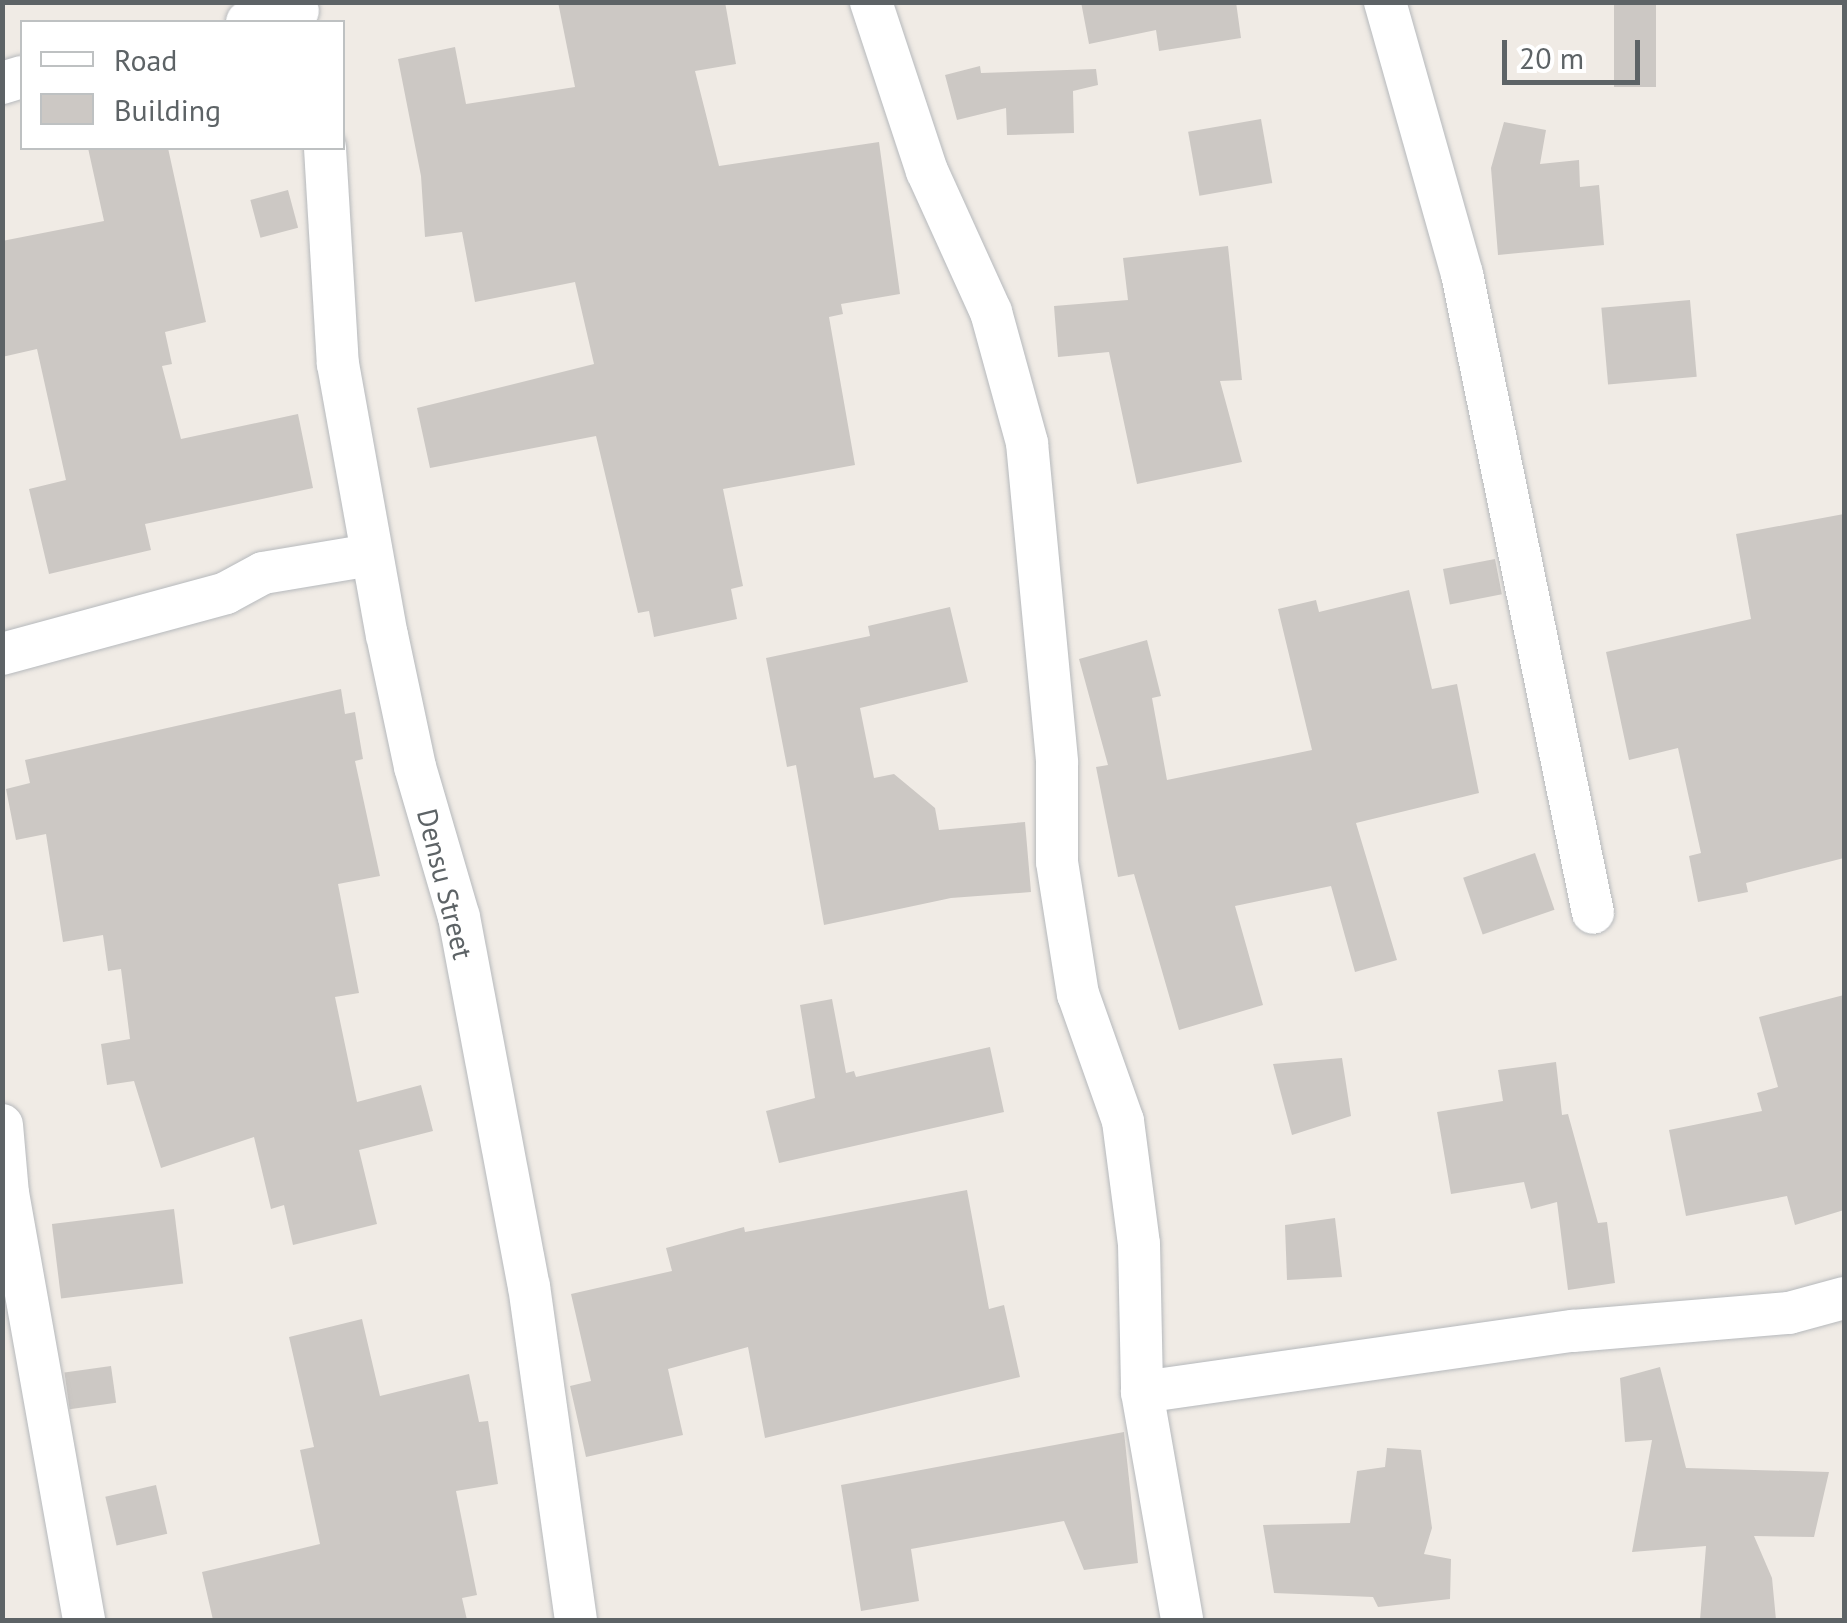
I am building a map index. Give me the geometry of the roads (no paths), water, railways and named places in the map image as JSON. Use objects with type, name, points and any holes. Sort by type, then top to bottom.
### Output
[{"type":"street","points":[[871,2],[928,172],[991,312],[1028,443],[1057,763],[1057,862],[1078,994],[1123,1121],[1139,1244],[1142,1392],[1182,1620]]},
{"type":"street","points":[[1385,2],[1462,274],[1594,913]]},
{"type":"street","points":[[257,20],[299,12]]},
{"type":"street","name":"Densu Street","points":[[325,150],[338,364],[371,555],[415,768],[458,916],[528,1286],[576,1620]]},
{"type":"street","points":[[2,654],[226,593],[262,573],[371,555]]},
{"type":"street","points":[[2,1125],[5,1194],[84,1620]]},
{"type":"street","points":[[1142,1392],[1573,1331],[1788,1313],[1844,1298]]}]
